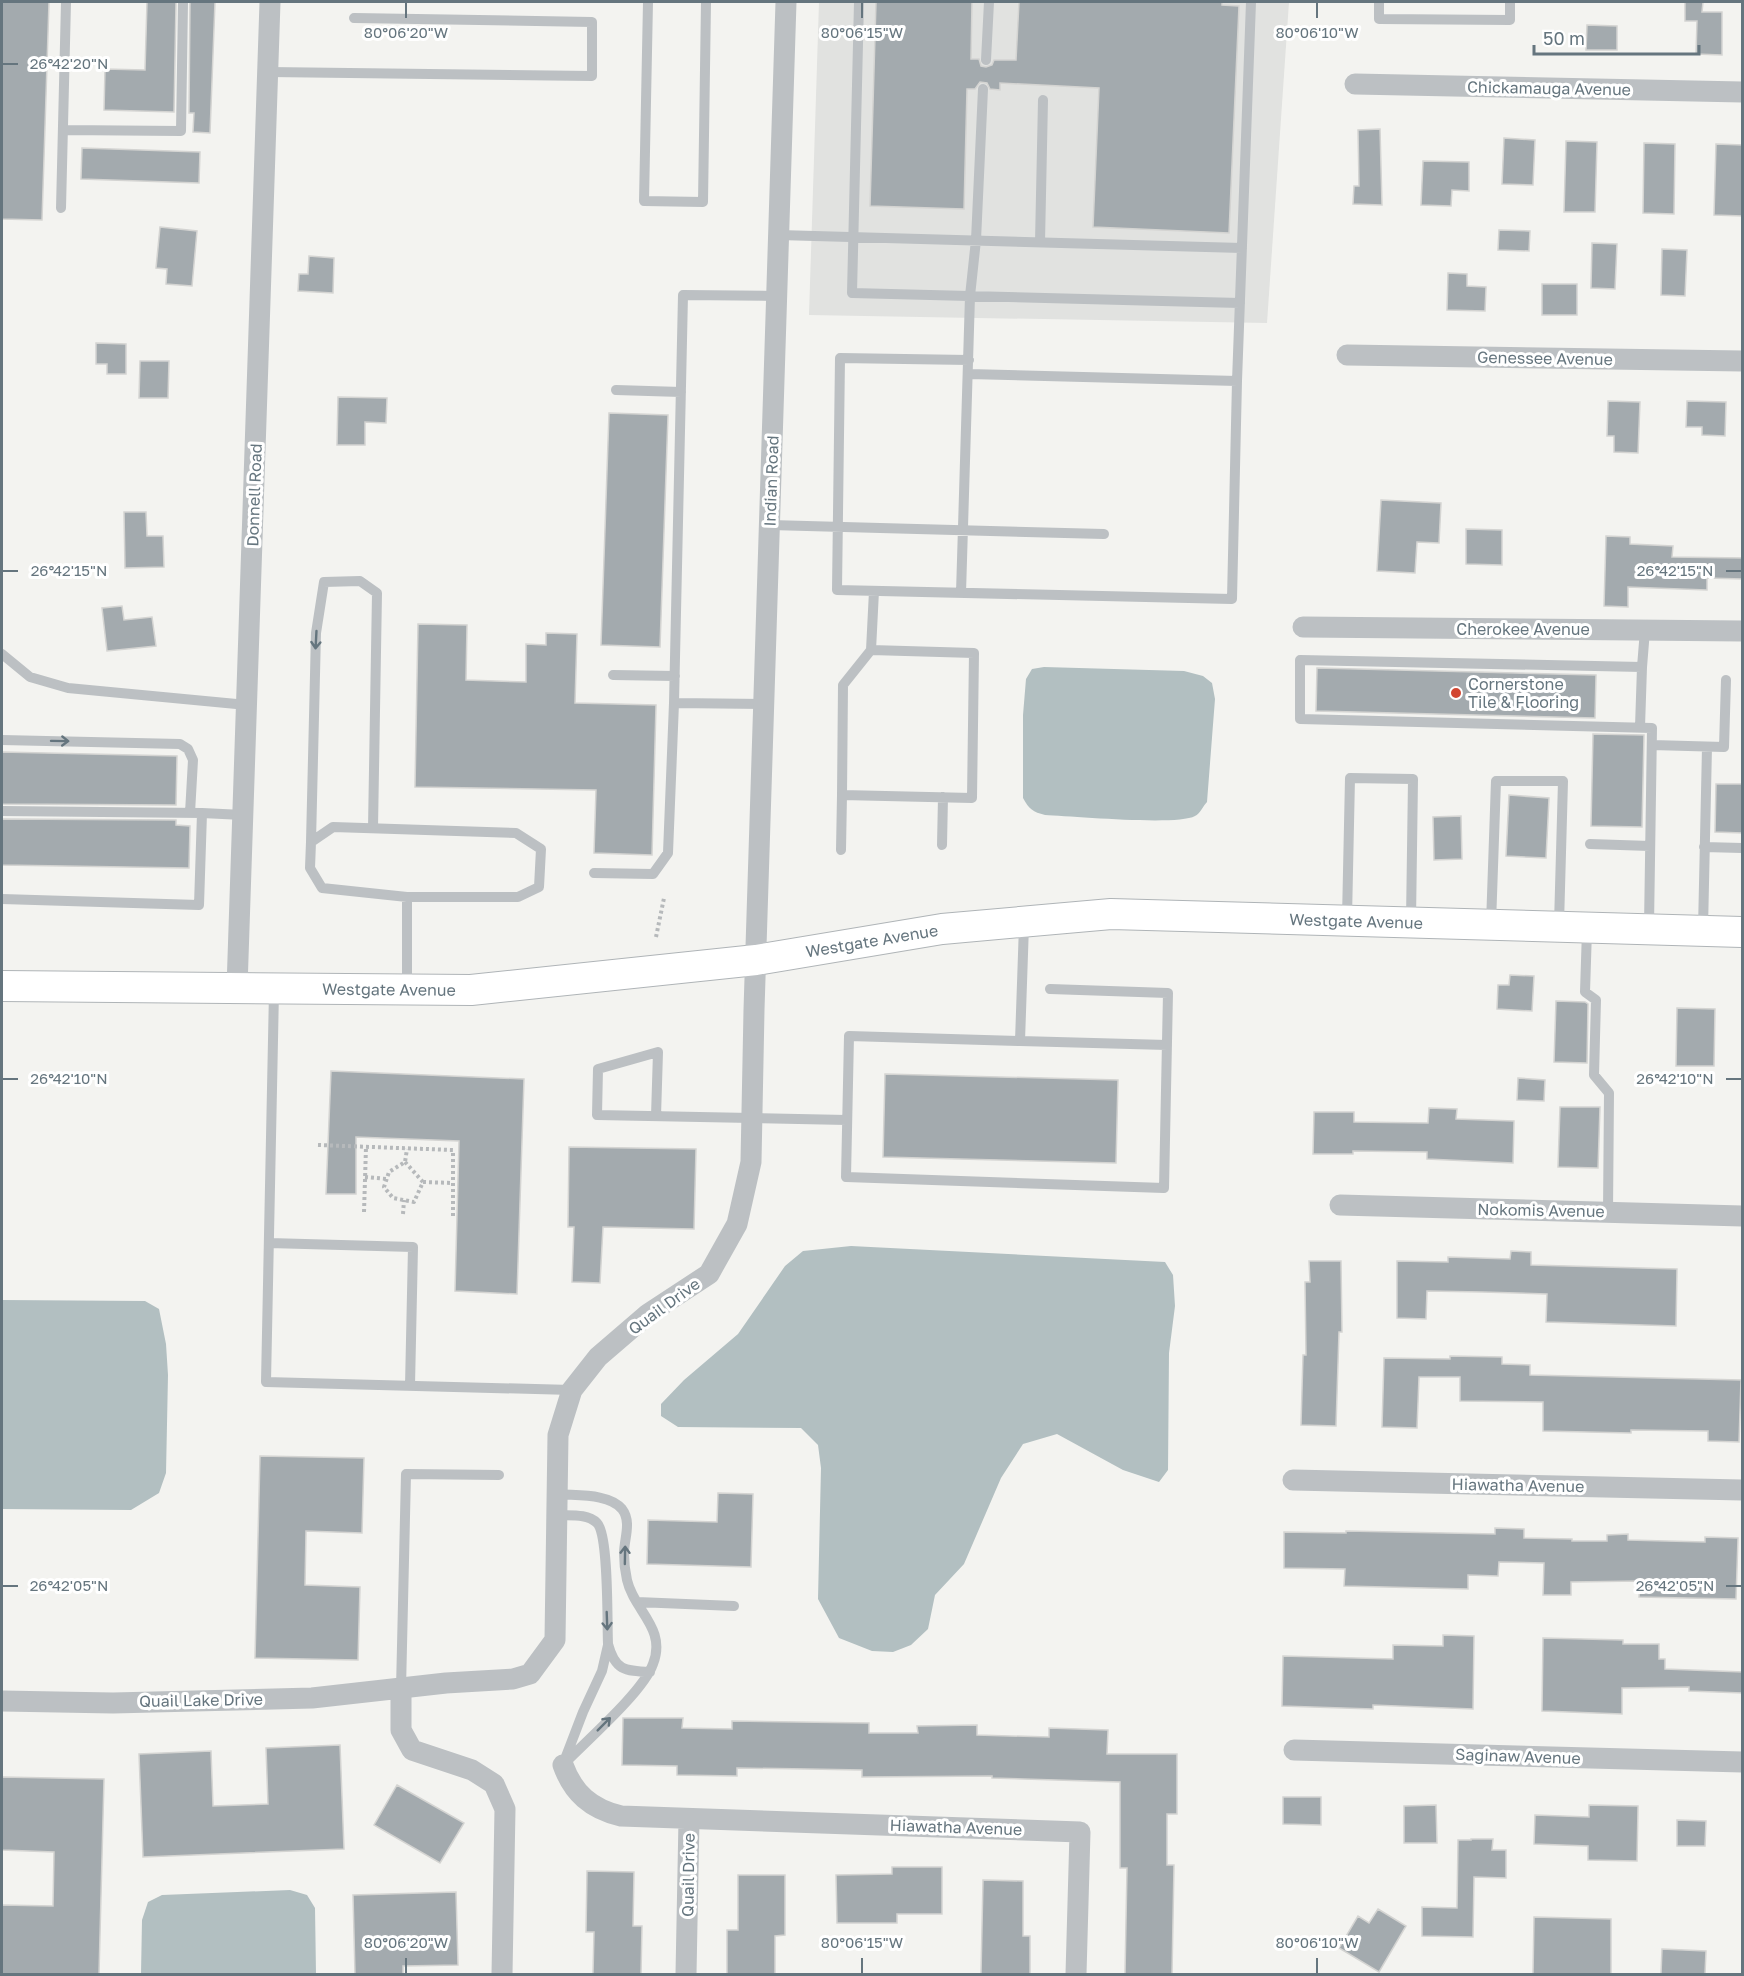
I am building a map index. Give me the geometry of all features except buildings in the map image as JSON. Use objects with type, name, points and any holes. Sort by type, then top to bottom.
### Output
[{"type":"street","name":"Donnell Road","points":[[237,988],[270,2]]},
{"type":"street","name":"Indian Road","points":[[756,960],[786,2]]},
{"type":"street","name":"Chickamauga Avenue","points":[[1355,84],[1743,92]]},
{"type":"street","name":"Genessee Avenue","points":[[1347,355],[1743,361]]},
{"type":"street","name":"Cherokee Avenue","points":[[1303,627],[1743,631]]},
{"type":"street","name":"Westgate Avenue","points":[[2,986],[471,990],[756,960],[942,929],[1111,914],[1743,932]]},
{"type":"street","name":"Quail Drive","points":[[555,1640],[558,1435],[572,1390],[598,1357],[639,1322],[709,1274],[737,1224],[752,1162],[756,960]]},
{"type":"street","name":"Nokomis Avenue","points":[[1340,1205],[1743,1216]]},
{"type":"street","name":"Hiawatha Avenue","points":[[1293,1480],[1743,1491]]},
{"type":"street","name":"Quail Lake Drive","points":[[2,1701],[113,1703],[312,1698],[446,1683],[513,1679],[530,1674],[555,1640]]},
{"type":"street","points":[[401,1689],[401,1730],[412,1750],[472,1770],[494,1784],[505,1809],[502,1974]]},
{"type":"street","name":"Saginaw Avenue","points":[[1293,1750],[1743,1762]]},
{"type":"street","name":"Quail Drive","points":[[562,1765],[568,1780],[578,1794],[591,1805],[606,1813],[621,1816],[689,1819],[686,1974]]},
{"type":"street","name":"Hiawatha Avenue","points":[[689,1819],[1080,1832],[1076,1974]]},
{"type":"lane","points":[[61,208],[66,2]]},
{"type":"lane","points":[[63,130],[181,131],[183,2]]},
{"type":"lane","points":[[648,2],[644,201],[703,202],[706,2]]},
{"type":"lane","points":[[859,2],[852,293],[1240,303]]},
{"type":"lane","points":[[986,60],[988,2]]},
{"type":"lane","points":[[969,360],[840,358],[837,590],[1232,599],[1237,381],[1251,2]]},
{"type":"lane","points":[[1379,2],[1379,19],[1510,20],[1510,2]]},
{"type":"lane","points":[[268,72],[592,76],[592,22],[354,18]]},
{"type":"lane","points":[[962,593],[970,296],[976,240],[983,89]]},
{"type":"lane","points":[[1040,242],[1043,100]]},
{"type":"lane","points":[[779,235],[1242,248]]},
{"type":"lane","points":[[594,873],[653,874],[668,853],[675,676],[683,295],[777,296]]},
{"type":"lane","points":[[969,375],[1237,381]]},
{"type":"lane","points":[[616,390],[681,392]]},
{"type":"lane","points":[[770,525],[1104,534]]},
{"type":"lane","points":[[311,842],[333,827],[516,833],[540,849],[539,887],[518,897],[407,897],[322,888],[310,868],[316,633],[324,582],[360,581],[377,592],[373,828]]},
{"type":"lane","points":[[841,850],[843,685],[871,650],[874,591]]},
{"type":"lane","points":[[1640,727],[1645,630]]},
{"type":"lane","points":[[842,795],[972,798],[974,653],[871,650]]},
{"type":"lane","points":[[2,654],[30,677],[68,688],[247,705]]},
{"type":"lane","points":[[1642,667],[1300,660],[1300,719],[1652,728],[1649,929]]},
{"type":"lane","points":[[613,675],[675,676]]},
{"type":"lane","points":[[1652,745],[1724,747],[1726,680]]},
{"type":"lane","points":[[674,703],[764,704]]},
{"type":"lane","points":[[2,740],[180,744],[188,749],[193,760],[190,813]]},
{"type":"lane","points":[[1703,931],[1707,747]]},
{"type":"lane","points":[[1347,921],[1350,778],[1413,779],[1411,923]]},
{"type":"lane","points":[[1491,925],[1496,781],[1563,781],[1573,928],[1585,992],[1596,999],[1597,1006],[1594,1075],[1610,1093],[1608,1212]]},
{"type":"lane","points":[[942,845],[943,797]]},
{"type":"lane","points":[[2,811],[243,815]]},
{"type":"lane","points":[[2,899],[199,904],[202,813]]},
{"type":"lane","points":[[1590,844],[1650,846]]},
{"type":"lane","points":[[1704,847],[1743,848]]},
{"type":"lane","points":[[407,897],[407,989]]},
{"type":"lane","points":[[1020,1041],[1024,922]]},
{"type":"lane","points":[[274,988],[266,1382],[572,1390]]},
{"type":"lane","points":[[1050,989],[1167,993],[1167,1045],[1164,1188],[846,1177],[849,1036],[1167,1045]]},
{"type":"lane","points":[[656,1116],[658,1053],[598,1069],[597,1115],[847,1120]]},
{"type":"lane","points":[[269,1243],[413,1247],[410,1386]]},
{"type":"lane","points":[[401,1689],[406,1474],[499,1475]]},
{"type":"lane","points":[[557,1494],[603,1499],[614,1502],[622,1510],[627,1519],[624,1569],[628,1586],[651,1625],[657,1646],[650,1672],[633,1694],[562,1765]]},
{"type":"lane","points":[[556,1515],[582,1516],[596,1522],[601,1528],[604,1546],[608,1644],[612,1658],[617,1665],[626,1670],[650,1672]]},
{"type":"lane","points":[[637,1602],[734,1606]]},
{"type":"lane","points":[[562,1765],[582,1712],[602,1671],[608,1644]]},
{"type":"path","points":[[656,937],[664,898]]},
{"type":"path","points":[[318,1145],[453,1150],[453,1217]]},
{"type":"path","points":[[364,1212],[366,1147]]},
{"type":"path","points":[[407,1149],[405,1162],[389,1172],[384,1186],[393,1198],[414,1202],[423,1182]]},
{"type":"path","points":[[405,1162],[423,1182],[453,1183]]},
{"type":"path","points":[[365,1177],[387,1179]]},
{"type":"path","points":[[403,1214],[404,1200]]},
{"type":"shaded area","points":[[819,2],[1289,2],[1267,323],[809,315]]},
{"type":"shaded area","points":[[1044,667],[1184,671],[1203,676],[1212,683],[1215,699],[1207,802],[1198,814],[1184,819],[1123,820],[1045,815],[1029,807],[1023,798],[1023,715],[1026,679],[1032,669]]},
{"type":"shaded area","points":[[851,1246],[1165,1262],[1173,1275],[1175,1306],[1169,1353],[1168,1470],[1159,1482],[1123,1470],[1057,1434],[1023,1444],[1001,1478],[964,1564],[935,1595],[928,1629],[911,1645],[893,1652],[872,1651],[839,1638],[818,1599],[821,1468],[818,1445],[801,1428],[678,1427],[661,1416],[661,1404],[684,1380],[738,1334],[785,1266],[803,1251]]},
{"type":"shaded area","points":[[2,1300],[145,1301],[159,1309],[166,1344],[168,1375],[166,1473],[159,1493],[131,1510],[2,1509]]},
{"type":"shaded area","points":[[290,1890],[307,1895],[315,1908],[316,1974],[141,1974],[142,1920],[148,1902],[162,1895]]},
{"type":"place","name":"Cornerstone Tile & Flooring","points":[[1456,693]]}]
